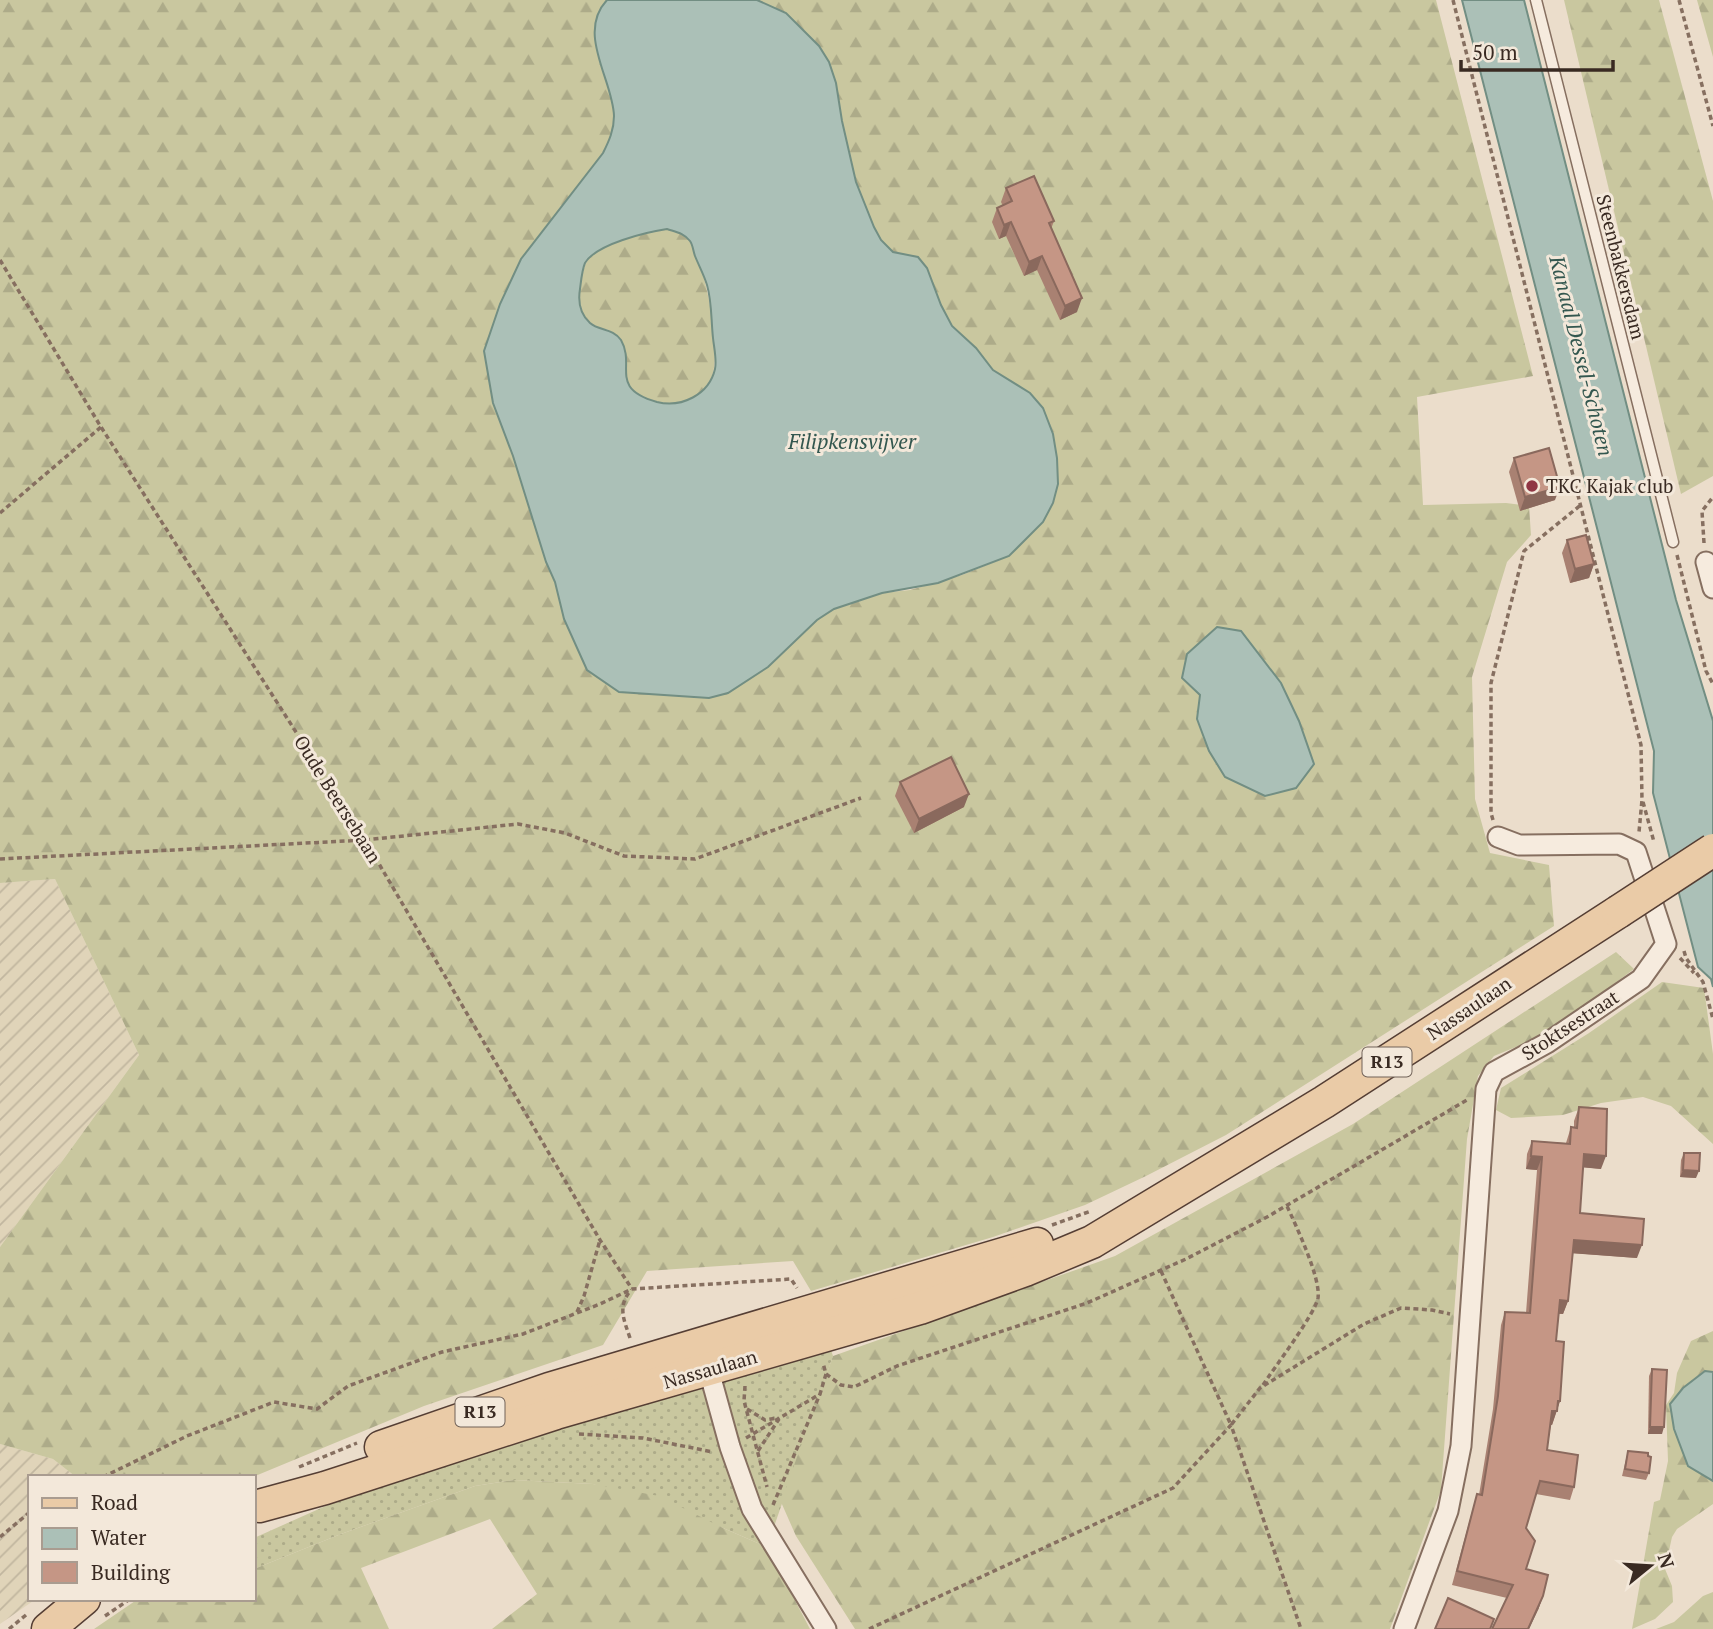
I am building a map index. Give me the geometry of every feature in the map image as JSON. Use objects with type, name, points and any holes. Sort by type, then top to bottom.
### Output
[{"type":"main road","name":"Nassaulaan","points":[[256,1507],[317,1473],[431,1429],[549,1389],[706,1357],[920,1308],[1025,1270],[1092,1242],[1313,1109],[1713,850]]},
{"type":"main road","points":[[48,1629],[90,1611]]},
{"type":"street","points":[[1706,562],[1713,588]]},
{"type":"street","points":[[1498,837],[1519,845],[1619,844],[1636,852],[1666,944]]},
{"type":"street","name":"Stoktsestraat","points":[[1486,1089],[1494,1072],[1547,1043],[1642,979],[1666,944]]},
{"type":"street","points":[[1404,1629],[1448,1511],[1461,1446],[1486,1089]]},
{"type":"street","points":[[706,1357],[730,1447],[752,1509],[826,1629]]},
{"type":"lane","name":"Steenbakkersdam","points":[[1536,0],[1673,542]]},
{"type":"path","points":[[1453,0],[1641,745],[1642,800],[1636,852]]},
{"type":"path","points":[[1679,0],[1713,126]]},
{"type":"path","name":"Oude Beersebaan","points":[[0,260],[101,427],[365,840],[600,1240],[632,1289]]},
{"type":"path","points":[[0,513],[101,427]]},
{"type":"path","points":[[1706,562],[1702,511],[1713,497]]},
{"type":"path","points":[[1498,837],[1491,813],[1491,683],[1524,551],[1582,504]]},
{"type":"path","points":[[1673,542],[1706,671],[1713,684]]},
{"type":"path","points":[[0,859],[365,840],[517,824],[565,833],[624,856],[695,859],[861,798]]},
{"type":"path","points":[[1666,944],[1703,982],[1713,1018]]},
{"type":"path","points":[[825,1374],[841,1385],[854,1387],[897,1366],[1087,1303],[1161,1271],[1287,1206],[1486,1089]]},
{"type":"path","points":[[869,1629],[1173,1488],[1231,1425],[1260,1388],[1318,1300],[1318,1284],[1287,1206]]},
{"type":"path","points":[[1046,1227],[1091,1210]]},
{"type":"path","points":[[576,1314],[600,1240]]},
{"type":"path","points":[[1161,1271],[1231,1425],[1301,1629]]},
{"type":"path","points":[[107,1475],[187,1436],[274,1402],[317,1409],[348,1386],[442,1352],[523,1334],[632,1289],[791,1279],[800,1293]]},
{"type":"path","points":[[632,1289],[624,1298],[622,1315],[633,1345]]},
{"type":"path","points":[[1260,1388],[1364,1324],[1401,1308],[1432,1310],[1471,1318]]},
{"type":"path","points":[[743,1389],[773,1505],[820,1394],[825,1374],[821,1356]]},
{"type":"path","points":[[754,1434],[820,1394]]},
{"type":"path","points":[[746,1408],[765,1420],[780,1418]]},
{"type":"path","points":[[758,1451],[780,1418]]},
{"type":"path","points":[[578,1434],[643,1438],[713,1452],[730,1447]]},
{"type":"path","points":[[290,1471],[364,1441]]},
{"type":"path","points":[[0,1537],[28,1515]]},
{"type":"path","points":[[90,1611],[123,1601]]},
{"type":"shaded area","points":[[55,879],[139,1055],[0,1247],[0,883]]},
{"type":"shaded area","points":[[0,1444],[53,1459],[73,1475],[28,1475],[28,1601],[33,1601],[0,1624]]},
{"type":"green space","points":[[0,0],[607,0],[598,13],[595,41],[612,102],[614,116],[611,135],[603,153],[521,259],[500,304],[484,351],[493,403],[555,582],[564,619],[587,670],[619,692],[709,698],[728,693],[767,667],[817,619],[834,609],[882,593],[910,590],[962,575],[1009,556],[1043,522],[1057,458],[1053,434],[1043,408],[993,370],[976,348],[952,326],[927,268],[907,256],[893,253],[881,240],[856,182],[836,83],[829,62],[819,46],[786,13],[757,0],[1436,0],[1533,376],[1417,397],[1423,505],[1506,503],[1529,506],[1531,535],[1507,562],[1472,677],[1475,799],[1490,853],[1549,865],[1554,926],[1226,1135],[1085,1205],[993,1237],[811,1291],[793,1261],[647,1271],[603,1345],[424,1406],[256,1476],[73,1475],[53,1459],[0,1444],[0,1247],[139,1055],[55,879],[0,883]],"holes":[[[1200,695],[1209,751],[1197,720]]]},
{"type":"green space","points":[[1564,0],[1659,0],[1713,201],[1713,476],[1681,494]]},
{"type":"green space","points":[[1697,0],[1713,0],[1713,57]]},
{"type":"green space","points":[[667,229],[685,236],[696,252],[707,289],[715,353],[714,369],[704,390],[691,399],[670,403],[648,400],[631,387],[621,346],[609,330],[587,320],[580,299],[584,270],[588,259],[594,253],[619,241]]},
{"type":"green space","points":[[1616,952],[1634,969],[1547,1034],[1494,1056],[1478,1076],[1467,1139],[1441,1490],[1390,1629],[855,1629],[796,1536],[781,1502],[833,1356],[1115,1256],[1353,1124]]},
{"type":"green space","points":[[1662,982],[1704,988],[1713,1054],[1713,1144],[1671,1106],[1643,1097],[1601,1103],[1563,1115],[1511,1118],[1496,1110],[1501,1088],[1589,1033]]},
{"type":"green space","points":[[1713,1331],[1713,1372],[1705,1371],[1683,1388],[1674,1429],[1688,1466],[1713,1481],[1713,1504],[1677,1529],[1672,1537],[1665,1569],[1672,1586],[1673,1602],[1655,1619],[1632,1629],[1654,1502],[1660,1500],[1668,1461],[1666,1405],[1674,1393],[1677,1373],[1691,1341]]},
{"type":"green space","points":[[829,1344],[833,1356],[767,1547],[723,1528],[593,1484],[514,1480],[475,1486],[341,1534],[256,1568],[256,1537],[330,1504],[345,1486]]},
{"type":"green space","points":[[514,1480],[593,1484],[659,1496],[767,1547],[810,1629],[492,1629],[537,1594],[490,1519],[361,1568],[389,1629],[94,1629],[135,1601],[256,1601],[256,1568],[341,1534],[475,1486]]},
{"type":"green space","points":[[1713,1592],[1713,1629],[1656,1629],[1674,1622],[1703,1596]]},
{"type":"water","name":"Filipkensvijver","points":[[607,0],[757,0],[786,13],[819,46],[829,62],[836,83],[856,182],[881,240],[893,252],[918,257],[927,268],[952,326],[976,348],[993,370],[1030,393],[1043,408],[1053,434],[1057,458],[1058,484],[1053,503],[1043,522],[1009,556],[938,583],[882,593],[834,609],[817,620],[768,667],[728,693],[709,698],[619,692],[587,670],[564,619],[555,582],[493,403],[484,351],[500,304],[521,259],[603,153],[611,135],[614,116],[612,102],[595,42],[598,13]],"holes":[[[667,229],[682,234],[690,241],[706,281],[716,362],[707,386],[693,398],[675,403],[657,402],[633,390],[626,376],[625,350],[621,340],[614,333],[590,323],[582,311],[579,298],[583,269],[591,256],[623,240]]]},
{"type":"water","name":"Kanaal Dessel-Schoten","points":[[1462,0],[1524,0],[1676,600],[1713,721],[1713,987],[1711,979],[1698,967],[1653,793],[1654,751]]},
{"type":"water","points":[[1217,627],[1241,631],[1281,683],[1299,721],[1314,764],[1296,788],[1265,796],[1225,777],[1209,751],[1197,719],[1200,695],[1182,678],[1187,654]]},
{"type":"water","points":[[1705,1371],[1713,1372],[1713,1481],[1688,1466],[1674,1429],[1670,1404],[1683,1388]]},
{"type":"building","points":[[1034,176],[1054,221],[1049,223],[1082,298],[1065,306],[1042,256],[1029,262],[1011,222],[1004,225],[997,208],[1012,201],[1006,188]]},
{"type":"building","points":[[1549,448],[1560,487],[1525,497],[1514,458]]},
{"type":"building","points":[[1586,535],[1594,564],[1575,569],[1567,540]]},
{"type":"building","points":[[951,757],[969,794],[919,819],[900,782]]},
{"type":"building","points":[[1579,1107],[1607,1109],[1606,1156],[1584,1154],[1580,1213],[1644,1219],[1642,1245],[1574,1240],[1568,1301],[1560,1300],[1556,1341],[1564,1342],[1560,1401],[1557,1411],[1552,1411],[1547,1450],[1578,1455],[1574,1487],[1540,1481],[1526,1528],[1535,1541],[1526,1569],[1548,1575],[1543,1596],[1528,1629],[1492,1629],[1513,1585],[1457,1571],[1477,1494],[1482,1495],[1498,1396],[1505,1312],[1530,1313],[1542,1157],[1531,1156],[1532,1141],[1570,1144],[1571,1127],[1577,1128]]},
{"type":"building","points":[[1684,1153],[1700,1153],[1699,1171],[1683,1170]]},
{"type":"building","points":[[1652,1369],[1667,1370],[1664,1427],[1650,1427]]},
{"type":"building","points":[[1628,1451],[1648,1453],[1651,1457],[1649,1473],[1625,1469]]},
{"type":"building","points":[[1448,1598],[1494,1619],[1490,1629],[1435,1629]]},
{"type":"place","name":"TKC Kajak club","points":[[1532,486]]}]
